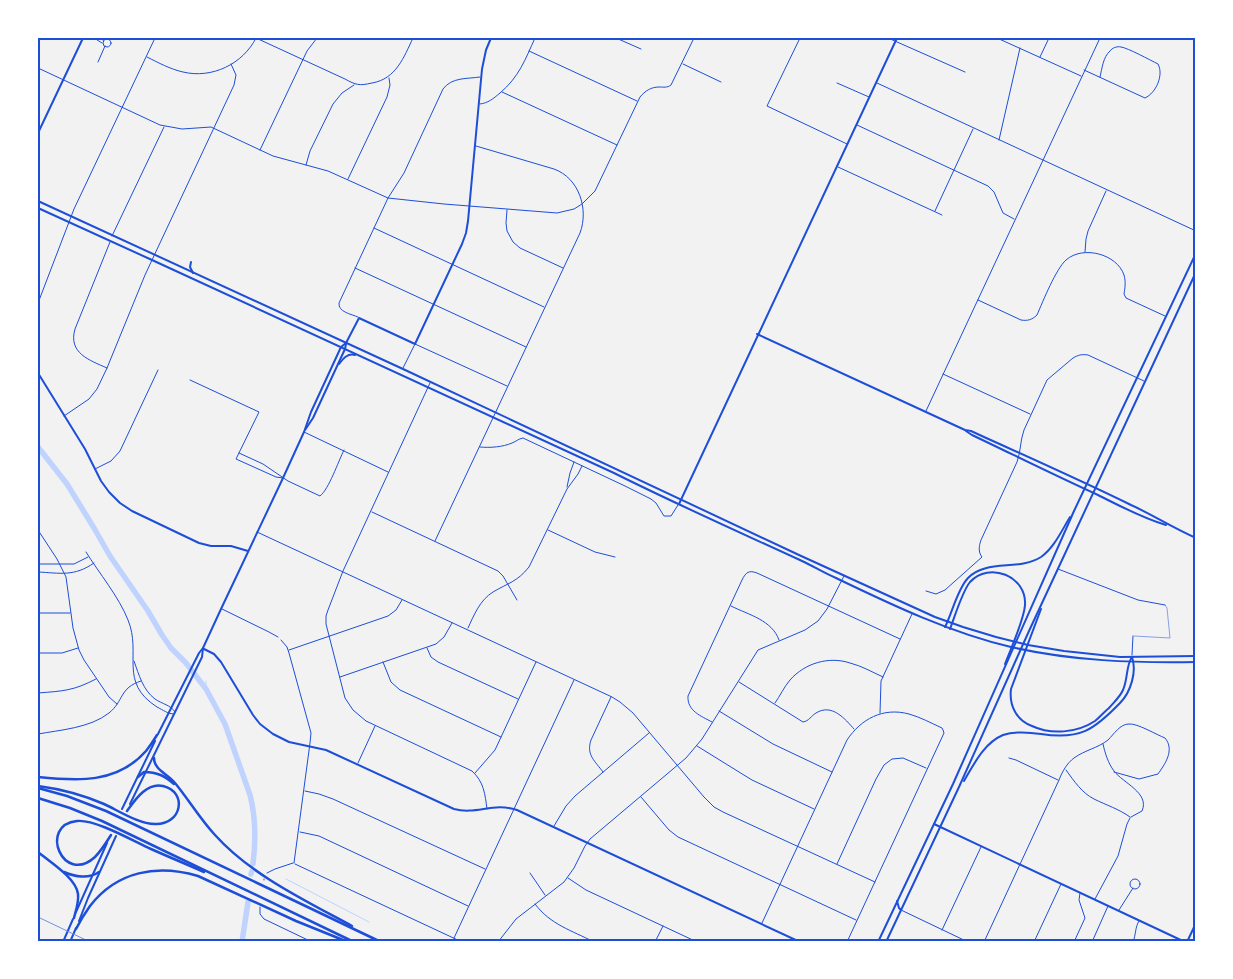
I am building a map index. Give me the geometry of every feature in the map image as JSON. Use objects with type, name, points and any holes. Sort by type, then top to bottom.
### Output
[{"type":"highway","points":[[38,778],[84,780],[100,778],[122,769],[136,760],[147,750],[158,735]]},
{"type":"highway","points":[[154,758],[155,766],[171,778],[213,834],[233,853],[293,894],[373,938]]},
{"type":"highway","points":[[138,776],[142,772],[154,773],[163,776],[179,788]]},
{"type":"highway","points":[[38,787],[58,789],[79,795],[139,820],[155,824],[169,822],[173,819],[178,811],[179,802],[173,791],[159,785],[151,787],[138,797],[127,811]]},
{"type":"highway","points":[[38,787],[106,811],[381,942]]},
{"type":"highway","points":[[38,798],[102,821],[354,942]]},
{"type":"highway","points":[[111,835],[98,853],[86,862],[72,864],[61,856],[57,848],[57,839],[64,826],[71,822],[88,822],[226,881]]},
{"type":"highway","points":[[38,852],[70,879],[76,887],[78,901],[74,918]]},
{"type":"highway","points":[[57,868],[74,876],[92,876],[99,872]]},
{"type":"highway","points":[[76,928],[90,906],[112,885],[140,872],[158,870],[198,876],[296,921],[348,942]]},
{"type":"main road","points":[[38,133],[83,38]]},
{"type":"main road","points":[[304,432],[312,420],[359,318],[415,344],[434,304],[466,233],[481,77],[484,56],[491,38]]},
{"type":"main road","points":[[678,505],[897,38]]},
{"type":"main road","points":[[38,201],[926,613],[1005,640],[1034,646],[1087,654],[1132,657],[1196,656]]},
{"type":"main road","points":[[38,208],[614,473],[841,581],[950,629],[1032,652],[1084,660],[1196,662]]},
{"type":"main road","points":[[878,942],[934,824],[1074,511],[1196,252]]},
{"type":"main road","points":[[191,262],[190,267],[193,273]]},
{"type":"main road","points":[[886,942],[960,787],[1144,381],[1196,272]]},
{"type":"main road","points":[[758,334],[925,412],[1087,484],[1196,538]]},
{"type":"main road","points":[[122,809],[171,708],[203,648],[283,478],[341,347],[346,343]]},
{"type":"main road","points":[[336,368],[343,358],[348,355],[359,356]]},
{"type":"main road","points":[[38,373],[85,449],[100,481],[120,503],[132,511],[199,543],[210,546],[231,546],[248,551]]},
{"type":"main road","points":[[965,430],[1093,493],[1143,516],[1168,525]]},
{"type":"main road","points":[[945,627],[962,586],[970,575],[983,569],[1025,564],[1041,557],[1052,545],[1074,511]]},
{"type":"main road","points":[[950,629],[965,589],[979,575],[988,572],[998,572],[1007,575],[1017,583],[1024,595],[1025,607],[1022,620],[998,683]]},
{"type":"main road","points":[[1048,591],[1011,686],[1010,697],[1013,707],[1022,720],[1035,728],[1052,731],[1071,730],[1090,724],[1121,693],[1132,657]]},
{"type":"main road","points":[[127,811],[202,657],[203,648]]},
{"type":"main road","points":[[203,648],[214,654],[221,662],[248,708],[260,724],[284,740],[326,750],[454,809],[469,811],[500,807],[513,809],[800,942]]},
{"type":"main road","points":[[960,787],[986,748],[1003,735],[1023,732],[1066,736],[1084,732],[1104,720],[1126,696],[1132,680],[1134,662],[1132,657]]},
{"type":"main road","points":[[934,824],[1186,942],[1196,923]]},
{"type":"main road","points":[[63,942],[111,835]]},
{"type":"main road","points":[[70,942],[116,836]]},
{"type":"main road","points":[[897,901],[901,910]]},
{"type":"street","points":[[94,38],[105,46]]},
{"type":"street","points":[[98,38],[104,40]]},
{"type":"street","points":[[98,62],[105,46],[110,44],[110,41],[108,38],[103,43]]},
{"type":"street","points":[[38,302],[71,216],[155,38]]},
{"type":"street","points":[[146,57],[190,74],[212,72],[231,64],[246,53],[256,38],[354,85]]},
{"type":"street","points":[[260,150],[302,59],[317,38]]},
{"type":"street","points":[[306,165],[310,151],[333,104],[342,93],[354,85],[375,83],[388,77],[400,65],[413,38]]},
{"type":"street","points":[[479,104],[489,102],[502,92],[517,76],[536,38]]},
{"type":"street","points":[[616,38],[640,49]]},
{"type":"street","points":[[38,68],[153,122],[182,129],[214,128],[281,159],[328,171],[388,198],[557,213],[574,209],[582,204],[597,188],[638,101],[644,92],[650,88],[669,87],[673,83],[694,38]]},
{"type":"street","points":[[800,38],[767,106],[847,144]]},
{"type":"street","points":[[888,38],[965,72]]},
{"type":"street","points":[[998,38],[1081,77]]},
{"type":"street","points":[[1040,57],[1049,38]]},
{"type":"street","points":[[925,412],[1100,38]]},
{"type":"street","points":[[1084,70],[1100,78],[1145,98],[1155,89],[1161,69],[1158,64],[1122,47],[1115,47],[1110,51],[1102,68],[1100,78]]},
{"type":"street","points":[[999,140],[1020,48]]},
{"type":"street","points":[[529,51],[638,101]]},
{"type":"street","points":[[64,416],[86,402],[98,389],[152,260],[236,82],[236,73],[231,64]]},
{"type":"street","points":[[682,64],[721,82]]},
{"type":"street","points":[[348,179],[387,97],[390,85],[388,77]]},
{"type":"street","points":[[359,318],[341,309],[339,302],[388,198],[404,173],[445,86],[453,80],[481,77]]},
{"type":"street","points":[[838,82],[869,97]]},
{"type":"street","points":[[876,83],[1196,231]]},
{"type":"street","points":[[502,92],[617,145]]},
{"type":"street","points":[[856,125],[990,188],[994,192],[1003,213],[1014,219]]},
{"type":"street","points":[[112,236],[164,126]]},
{"type":"street","points":[[935,212],[974,128]]},
{"type":"street","points":[[435,541],[564,268],[584,219],[579,193],[569,177],[560,171],[475,146]]},
{"type":"street","points":[[837,166],[942,215]]},
{"type":"street","points":[[1086,252],[1088,231],[1106,190]]},
{"type":"street","points":[[507,209],[507,231],[513,242],[520,248],[564,268]]},
{"type":"street","points":[[374,228],[545,308]]},
{"type":"street","points":[[107,368],[83,356],[74,344],[73,336],[111,241]]},
{"type":"street","points":[[977,299],[1021,320],[1030,320],[1037,315],[1063,263],[1073,255],[1086,252],[1099,254],[1118,266],[1125,278],[1125,297],[1166,316]]},
{"type":"street","points":[[356,268],[526,347]]},
{"type":"street","points":[[403,370],[415,344],[508,387]]},
{"type":"street","points":[[926,591],[936,594],[945,590],[982,557],[979,548],[980,540],[1019,458],[1022,435],[1049,378],[1073,358],[1080,355],[1088,356],[1144,381]]},
{"type":"street","points":[[94,469],[111,460],[120,451],[158,370]]},
{"type":"street","points":[[943,373],[1031,414]]},
{"type":"street","points":[[190,380],[258,412],[236,459],[276,478],[283,478]]},
{"type":"street","points":[[431,382],[343,571],[326,616],[326,624],[345,698],[350,707],[361,718],[470,769],[480,779],[483,786],[487,809]]},
{"type":"street","points":[[304,432],[389,472]]},
{"type":"street","points":[[479,447],[489,448],[510,444],[519,438],[523,438],[653,500],[664,516],[671,516],[678,505]]},
{"type":"street","points":[[239,453],[263,464],[283,478],[320,496],[327,487],[344,450]]},
{"type":"street","points":[[567,489],[570,471],[575,462]]},
{"type":"street","points":[[468,630],[477,609],[484,600],[493,592],[521,576],[529,567],[567,489],[582,465]]},
{"type":"street","points":[[371,511],[496,570],[503,576],[517,600]]},
{"type":"street","points":[[38,530],[60,564],[68,584],[72,628],[78,648],[109,697],[117,704]]},
{"type":"street","points":[[548,530],[595,552],[615,557]]},
{"type":"street","points":[[257,532],[612,697],[628,708],[714,807],[875,882]]},
{"type":"street","points":[[86,552],[129,621],[133,638],[132,669],[138,689],[153,704],[169,713],[175,714]]},
{"type":"street","points":[[38,564],[76,564],[89,556]]},
{"type":"street","points":[[38,572],[78,572],[94,563]]},
{"type":"street","points":[[1058,570],[1138,600],[1165,605]]},
{"type":"street","points":[[712,722],[693,710],[688,703],[688,699],[745,575],[750,571],[758,572],[900,639]]},
{"type":"street","points":[[498,942],[516,919],[568,877],[587,843],[686,758],[712,722],[758,650],[812,626],[822,617],[844,575]]},
{"type":"street","points":[[288,650],[388,616],[396,610],[403,599]]},
{"type":"street","points":[[730,606],[769,625],[774,629],[780,641]]},
{"type":"street","points":[[221,609],[278,637]]},
{"type":"street","points":[[38,612],[70,613]]},
{"type":"street","points":[[880,714],[880,687],[883,677],[912,613]]},
{"type":"street","points":[[340,677],[436,644],[447,634],[452,623]]},
{"type":"street","points":[[1132,657],[1133,636]]},
{"type":"street","points":[[281,640],[288,650],[310,729],[310,747],[294,863]]},
{"type":"street","points":[[427,647],[432,657],[438,662],[518,700]]},
{"type":"street","points":[[38,653],[62,653],[78,648]]},
{"type":"street","points":[[133,660],[146,689],[153,697],[174,710],[175,714]]},
{"type":"street","points":[[774,704],[787,684],[795,676],[807,667],[820,662],[834,660],[848,662],[883,677]]},
{"type":"street","points":[[475,773],[492,754],[501,738],[536,661]]},
{"type":"street","points":[[383,662],[391,682],[400,690],[501,738]]},
{"type":"street","points":[[38,693],[72,690],[96,678]]},
{"type":"street","points":[[454,938],[574,679]]},
{"type":"street","points":[[38,734],[93,723],[107,715],[114,708],[126,689],[141,681]]},
{"type":"street","points":[[738,681],[804,722],[820,711],[827,710],[841,715],[855,730]]},
{"type":"street","points":[[604,772],[592,758],[589,746],[612,697]]},
{"type":"street","points":[[719,710],[773,744],[832,772]]},
{"type":"street","points":[[762,924],[847,740],[867,720],[880,714],[893,712],[908,714],[942,728],[944,731],[847,942]]},
{"type":"street","points":[[984,942],[1069,762],[1076,756],[1103,743],[1127,724],[1135,725],[1165,738],[1169,744],[1169,752],[1158,774],[1139,779],[1114,772]]},
{"type":"street","points":[[358,765],[375,725]]},
{"type":"street","points":[[554,827],[570,801],[649,733]]},
{"type":"street","points":[[1095,899],[1118,856],[1127,824],[1133,815],[1140,813],[1144,803],[1142,797],[1114,772],[1109,764],[1103,743]]},
{"type":"street","points":[[696,746],[752,780],[815,809]]},
{"type":"street","points":[[836,865],[881,769],[886,763],[897,758],[903,758],[927,769]]},
{"type":"street","points":[[1009,758],[1059,780]]},
{"type":"street","points":[[1065,769],[1090,797],[1113,807],[1131,818]]},
{"type":"street","points":[[304,791],[333,799],[485,870]]},
{"type":"street","points":[[641,796],[669,830],[678,837],[857,920]]},
{"type":"street","points":[[299,831],[319,836],[468,906]]},
{"type":"street","points":[[942,930],[981,846]]},
{"type":"street","points":[[267,873],[294,863],[462,942]]},
{"type":"street","points":[[530,873],[546,896]]},
{"type":"street","points":[[568,877],[586,890],[697,942]]},
{"type":"street","points":[[1034,942],[1061,884]]},
{"type":"street","points":[[1119,911],[1133,888]]},
{"type":"street","points":[[1074,942],[1085,918],[1079,899],[1080,892]]},
{"type":"street","points":[[535,904],[544,915],[555,923],[594,942]]},
{"type":"street","points":[[1092,942],[1108,906]]},
{"type":"street","points":[[260,908],[260,914],[265,920],[312,942]]},
{"type":"street","points":[[901,910],[968,942]]},
{"type":"street","points":[[1133,942],[1139,920]]},
{"type":"street","points":[[656,942],[663,926]]},
{"type":"street","points":[[500,939],[504,942]]},
{"type":"lane","points":[[1133,636],[1170,638],[1167,608],[1165,605]]},
{"type":"waterway","points":[[38,447],[67,484],[110,556],[171,648],[186,663],[206,689],[225,724],[252,804],[255,829],[253,864]]},
{"type":"waterway","points":[[206,681],[206,689]]},
{"type":"waterway","points":[[286,879],[369,922]]},
{"type":"waterway","points":[[242,942],[248,902]]},
{"type":"railway","points":[[38,917],[90,942]]}]
